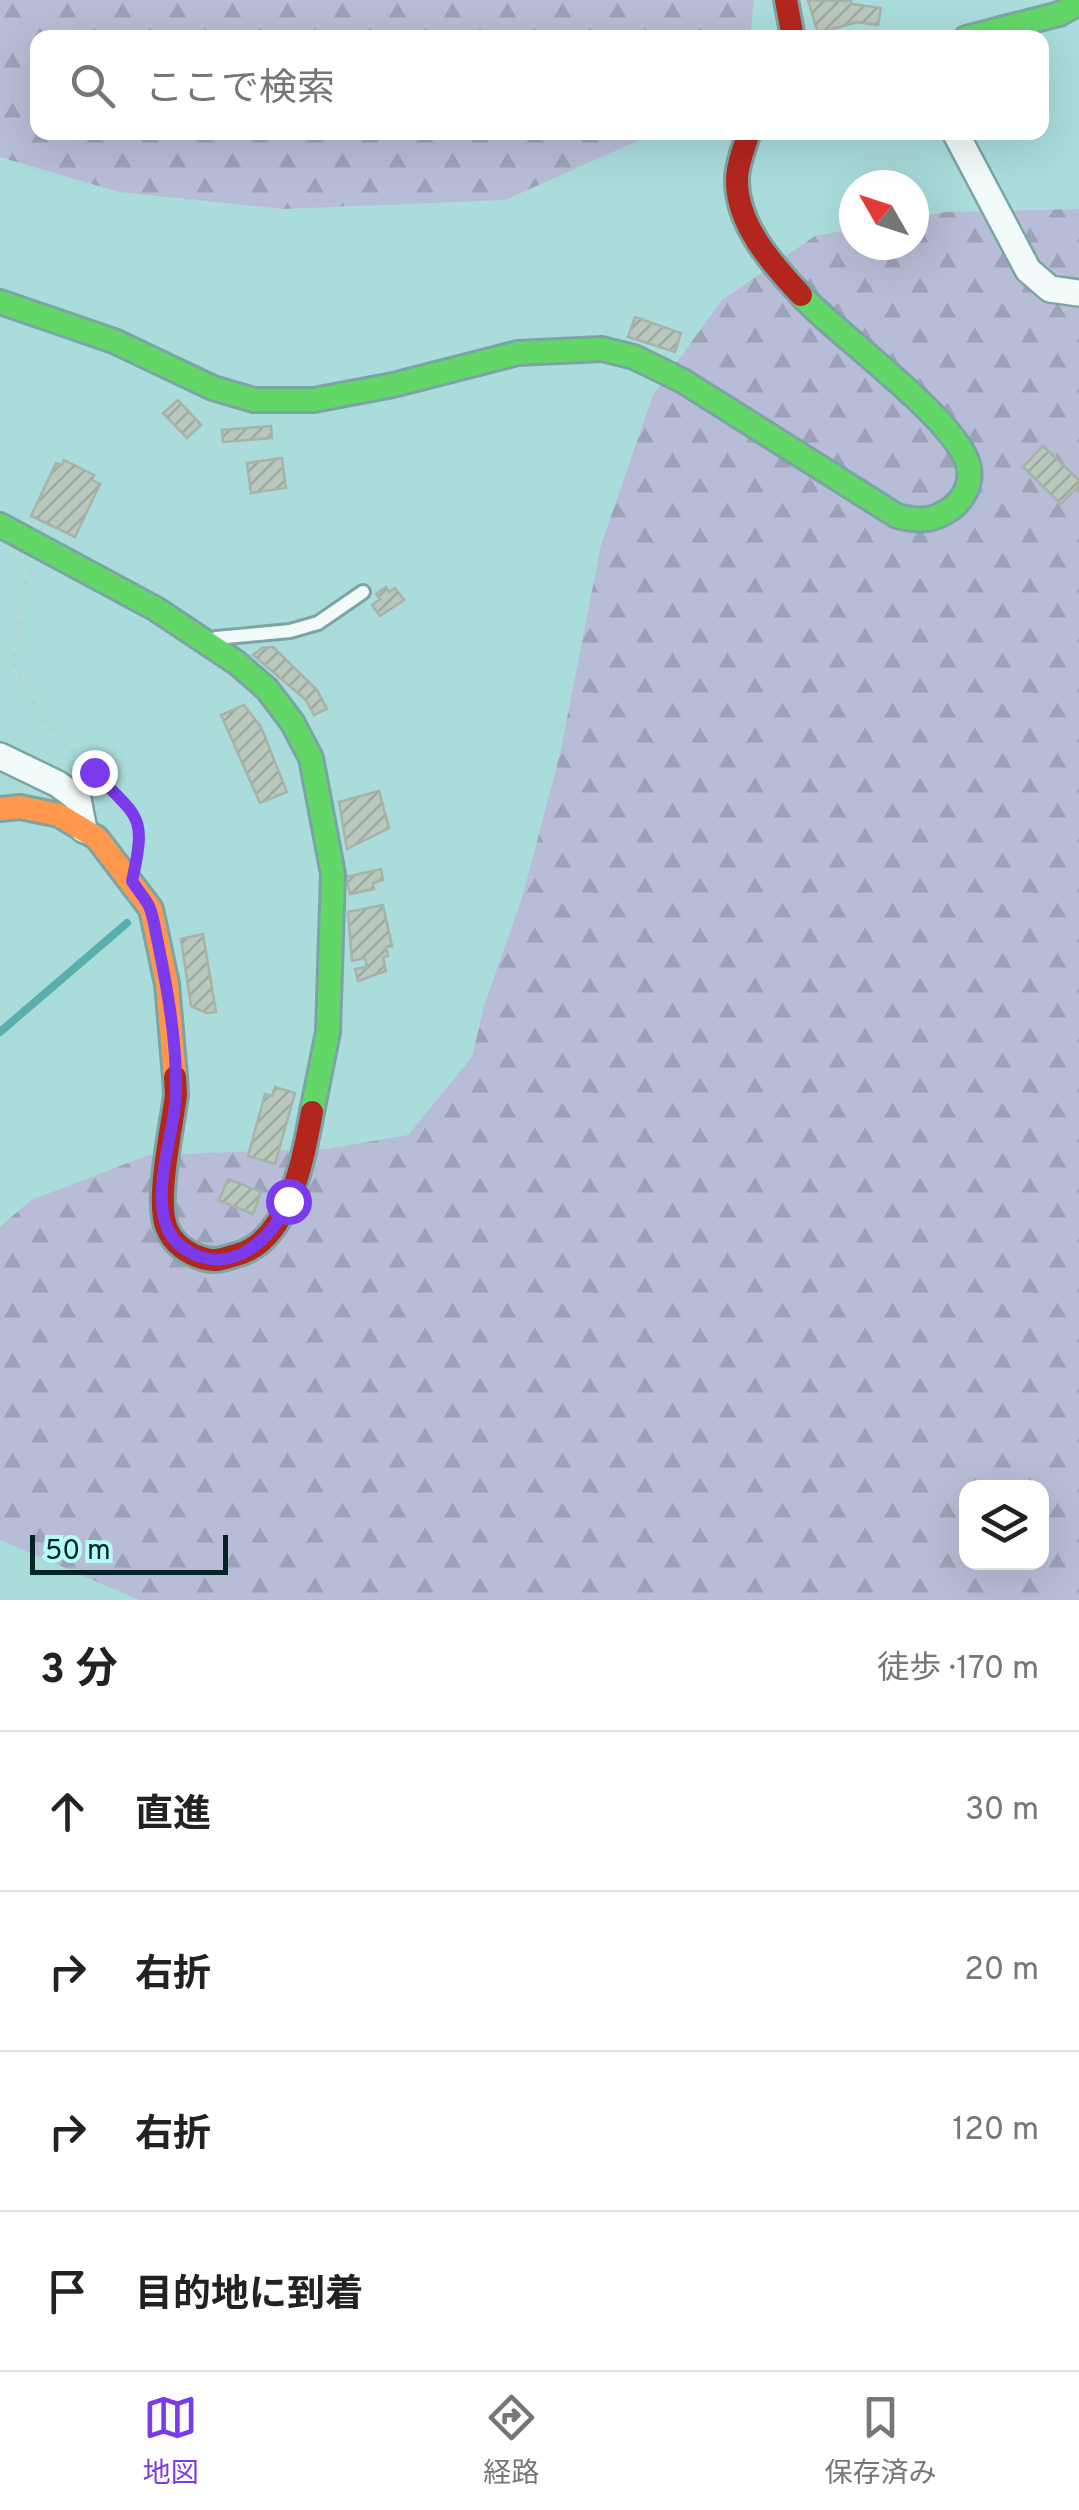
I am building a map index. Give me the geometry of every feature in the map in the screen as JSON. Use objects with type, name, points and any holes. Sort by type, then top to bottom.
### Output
[{"type":"street","points":[[786,0],[791,30]]},
{"type":"street","points":[[997,30],[1059,14],[1079,3]]},
{"type":"street","points":[[0,302],[114,341],[213,388],[254,400],[314,400],[393,385],[518,352],[602,349],[634,357],[683,381],[897,516],[914,523],[949,512],[963,496],[969,476],[966,456],[944,428],[796,292],[756,242],[735,184],[736,164],[745,140]]},
{"type":"street","points":[[958,140],[1028,270],[1050,288],[1079,293]]},
{"type":"street","points":[[0,524],[156,609],[237,663],[267,688],[292,722],[311,758],[333,874],[328,1032],[308,1135],[282,1218],[268,1238],[245,1253],[214,1261],[194,1256],[178,1245],[166,1227],[162,1204],[176,1095],[167,984],[150,908],[97,838],[59,815],[20,807],[0,809]]},
{"type":"street","points":[[0,756],[58,784],[78,799],[84,830]]},
{"type":"lane","points":[[202,640],[318,623],[363,592]]},
{"type":"path","points":[[43,546],[22,591],[14,664],[44,721],[136,816],[142,838],[132,881]]},
{"type":"green space","points":[[0,0],[754,0],[751,30],[30,30],[30,140],[639,140],[505,200],[283,209],[119,192],[0,157]]},
{"type":"green space","points":[[1079,209],[1079,1600],[139,1600],[0,1540],[0,1227],[31,1200],[149,1155],[326,1149],[408,1135],[472,1057],[484,1006],[522,898],[560,754],[601,545],[653,395],[722,300],[815,236],[839,232],[839,260],[929,260],[929,215]]},
{"type":"building","points":[[808,0],[851,1],[881,8],[878,25],[857,22],[817,30]]},
{"type":"building","points":[[635,317],[681,333],[675,352],[628,337]]},
{"type":"building","points":[[178,400],[201,425],[187,438],[163,413]]},
{"type":"building","points":[[271,426],[272,438],[223,442],[222,430]]},
{"type":"building","points":[[1043,446],[1079,480],[1079,486],[1061,504],[1023,467]]},
{"type":"building","points":[[282,458],[286,488],[251,493],[247,463]]},
{"type":"building","points":[[64,460],[94,475],[92,480],[100,484],[75,537],[31,516],[56,463],[62,465]]},
{"type":"building","points":[[386,587],[389,592],[395,588],[404,600],[380,616],[372,605],[380,599],[376,594]]},
{"type":"building","points":[[273,647],[317,690],[327,709],[314,715],[306,700],[253,655],[262,648]]},
{"type":"building","points":[[244,705],[261,727],[287,792],[260,803],[221,715]]},
{"type":"building","points":[[379,791],[389,828],[347,849],[339,802]]},
{"type":"building","points":[[381,869],[383,880],[373,883],[374,889],[350,894],[346,877]]},
{"type":"building","points":[[383,905],[392,946],[386,947],[388,956],[383,957],[386,971],[358,981],[355,969],[367,967],[365,958],[352,961],[348,912]]},
{"type":"building","points":[[203,934],[216,1012],[206,1013],[191,1006],[181,939]]},
{"type":"building","points":[[275,1087],[295,1093],[275,1164],[248,1156],[265,1094],[272,1096]]},
{"type":"building","points":[[228,1179],[261,1192],[253,1214],[219,1200]]},
{"type":"waterway","points":[[0,1032],[127,923]]},
{"type":"traffic: fast","points":[[997,30],[1059,14],[1079,3]]},
{"type":"traffic: fast","points":[[0,302],[114,341],[213,388],[254,400],[314,400],[393,385],[518,353],[602,349],[634,357],[683,381],[897,516],[925,519],[949,510],[960,500],[969,479],[968,464],[958,445],[919,401],[801,295]]},
{"type":"traffic: fast","points":[[0,525],[156,609],[237,663],[267,689],[292,722],[311,758],[333,874],[328,1032],[312,1112]]},
{"type":"traffic: slow","points":[[0,809],[20,807],[59,815],[97,838],[151,909],[167,984],[175,1077]]},
{"type":"traffic: jam","points":[[786,0],[792,30]]},
{"type":"traffic: jam","points":[[747,140],[737,173],[742,212],[768,257],[801,295]]},
{"type":"traffic: jam","points":[[175,1077],[163,1214],[177,1243],[187,1252],[206,1259],[236,1255],[269,1234],[298,1174],[312,1112]]},
{"type":"route","points":[[94,772],[136,816],[142,838],[132,881],[150,908],[167,984],[176,1095],[162,1204],[166,1227],[178,1245],[194,1256],[214,1261],[245,1253],[268,1238],[288,1201]]}]
